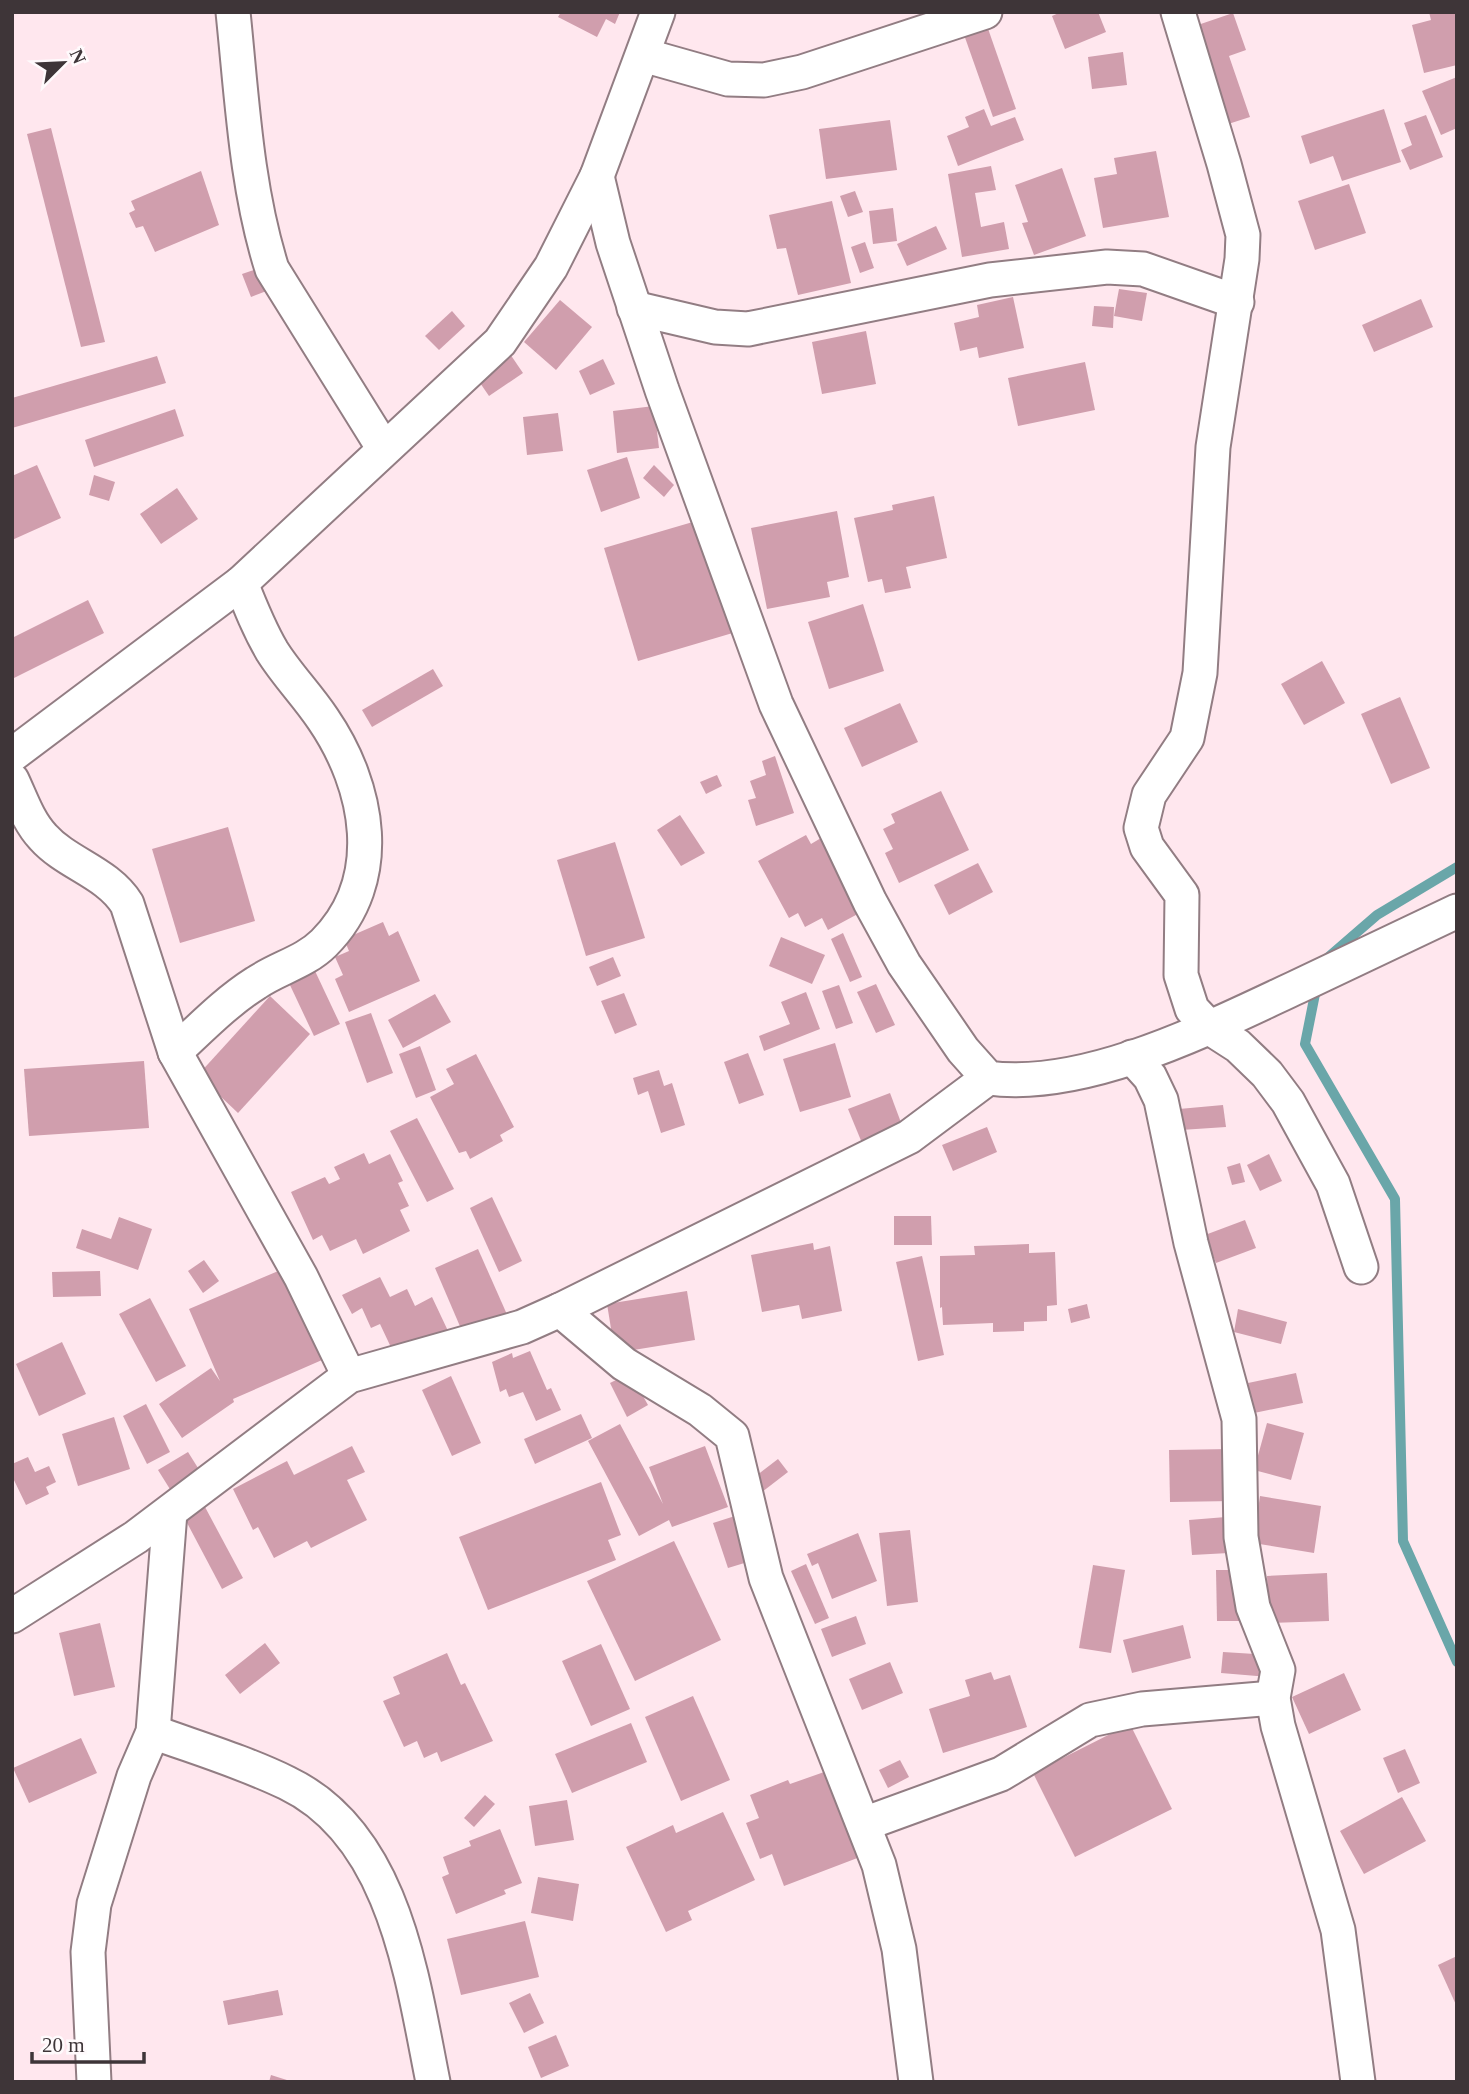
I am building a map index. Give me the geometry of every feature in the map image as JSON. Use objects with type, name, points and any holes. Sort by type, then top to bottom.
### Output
[{"type":"street","points":[[233,12],[254,192],[262,236],[272,269],[384,449]]},
{"type":"street","points":[[12,755],[241,583],[500,342],[551,267],[597,176],[658,12]]},
{"type":"street","points":[[643,55],[728,79],[764,80],[802,72],[985,12]]},
{"type":"street","points":[[1178,12],[1243,236],[1237,302],[1213,447],[1198,685],[1187,738],[1149,794],[1141,828],[1147,846],[1182,895],[1181,975],[1184,993],[1192,1009],[1210,1028],[1238,1046],[1267,1074],[1288,1102],[1333,1184],[1361,1267]]},
{"type":"street","points":[[597,176],[634,308],[776,704],[870,902],[904,964],[963,1050],[988,1078],[1014,1081],[1051,1078],[1132,1057],[1210,1028],[1457,911]]},
{"type":"street","points":[[634,308],[715,327],[748,329],[990,280],[1131,266],[1237,302]]},
{"type":"street","points":[[175,1052],[249,987],[310,955],[325,942],[355,897],[367,844],[366,823],[355,781],[340,745],[271,649],[241,583]]},
{"type":"street","points":[[12,780],[26,812],[43,838],[114,888],[127,904],[175,1052],[301,1276],[349,1376]]},
{"type":"street","points":[[1132,1057],[1150,1077],[1161,1100],[1191,1243],[1239,1419],[1241,1537],[1253,1607],[1278,1670],[1273,1698],[1278,1726],[1338,1930],[1358,2082]]},
{"type":"street","points":[[12,1616],[60,1588],[170,1512],[349,1376],[522,1327],[560,1310],[909,1137],[988,1078]]},
{"type":"street","points":[[560,1310],[624,1364],[700,1410],[732,1436],[766,1578],[879,1865],[899,1949],[916,2082]]},
{"type":"street","points":[[94,2082],[88,1952],[93,1904],[134,1776],[152,1732],[170,1512]]},
{"type":"street","points":[[864,1824],[1001,1774],[1090,1720],[1142,1709],[1273,1698]]},
{"type":"street","points":[[152,1732],[289,1783],[339,1822],[383,1887],[405,1942],[433,2082]]},
{"type":"building","points":[[561,12],[620,12],[615,24],[606,19],[597,37],[558,17]]},
{"type":"building","points":[[1061,12],[1098,12],[1106,32],[1065,49],[1052,16]]},
{"type":"building","points":[[1429,12],[1457,12],[1457,65],[1424,73],[1412,25],[1431,20]]},
{"type":"building","points":[[1233,13],[1246,50],[1229,56],[1250,117],[1222,126],[1189,28]]},
{"type":"building","points":[[985,20],[1016,109],[993,117],[962,29]]},
{"type":"building","points":[[1123,52],[1127,85],[1092,89],[1088,57]]},
{"type":"building","points":[[1457,77],[1457,128],[1441,135],[1422,91]]},
{"type":"building","points":[[984,109],[991,126],[1015,117],[1024,140],[958,166],[947,136],[969,127],[965,117]]},
{"type":"building","points":[[1384,109],[1401,162],[1342,181],[1333,156],[1310,164],[1301,136]]},
{"type":"building","points":[[1426,115],[1443,157],[1410,170],[1401,150],[1412,145],[1404,123]]},
{"type":"building","points":[[890,120],[897,170],[826,179],[819,129]]},
{"type":"building","points":[[51,128],[105,342],[81,347],[27,134]]},
{"type":"building","points":[[1156,151],[1169,217],[1103,228],[1094,178],[1117,174],[1114,158]]},
{"type":"building","points":[[991,166],[996,190],[975,193],[981,227],[1004,222],[1009,249],[962,257],[948,174]]},
{"type":"building","points":[[1062,168],[1086,236],[1034,255],[1022,223],[1028,222],[1015,185]]},
{"type":"building","points":[[201,171],[219,225],[155,252],[143,226],[136,228],[129,213],[135,210],[131,201]]},
{"type":"building","points":[[1349,184],[1366,233],[1315,250],[1298,201]]},
{"type":"building","points":[[855,191],[863,212],[848,217],[840,196]]},
{"type":"building","points":[[832,201],[851,283],[798,295],[786,248],[777,249],[769,215]]},
{"type":"building","points":[[893,208],[897,241],[873,244],[869,211]]},
{"type":"building","points":[[936,226],[947,249],[907,266],[897,244]]},
{"type":"building","points":[[865,242],[874,268],[860,273],[851,247]]},
{"type":"building","points":[[268,265],[277,287],[251,297],[242,274]]},
{"type":"building","points":[[1119,289],[1147,293],[1142,321],[1114,316]]},
{"type":"building","points":[[1013,297],[1024,348],[979,358],[977,347],[960,351],[954,323],[979,317],[977,305]]},
{"type":"building","points":[[1421,299],[1433,327],[1374,352],[1362,325]]},
{"type":"building","points":[[560,300],[592,327],[556,370],[524,342]]},
{"type":"building","points":[[1094,306],[1114,307],[1113,328],[1092,326]]},
{"type":"building","points":[[452,311],[465,326],[439,350],[425,336]]},
{"type":"building","points":[[866,331],[876,384],[822,394],[812,342]]},
{"type":"building","points":[[510,354],[523,373],[489,396],[476,377]]},
{"type":"building","points":[[157,356],[166,383],[12,428],[12,398]]},
{"type":"building","points":[[603,359],[615,384],[590,395],[579,371]]},
{"type":"building","points":[[1085,362],[1095,410],[1018,426],[1008,378]]},
{"type":"building","points":[[654,406],[659,448],[617,453],[613,411]]},
{"type":"building","points":[[175,409],[184,436],[94,467],[85,440]]},
{"type":"building","points":[[558,413],[563,451],[527,455],[523,417]]},
{"type":"building","points":[[627,457],[640,498],[601,512],[587,470]]},
{"type":"building","points":[[37,465],[61,518],[12,540],[12,476]]},
{"type":"building","points":[[654,465],[674,485],[664,497],[643,478]]},
{"type":"building","points":[[94,475],[115,482],[109,501],[89,495]]},
{"type":"building","points":[[177,488],[198,519],[161,544],[140,514]]},
{"type":"building","points":[[934,496],[947,558],[906,567],[911,588],[885,593],[882,579],[868,582],[854,518],[893,510],[892,505]]},
{"type":"building","points":[[837,511],[849,577],[827,582],[830,597],[767,609],[751,528]]},
{"type":"building","points":[[703,519],[736,632],[638,661],[604,548]]},
{"type":"building","points":[[88,600],[104,633],[12,679],[12,638]]},
{"type":"building","points":[[863,604],[884,671],[829,689],[808,622]]},
{"type":"building","points":[[1322,661],[1345,703],[1304,725],[1281,684]]},
{"type":"building","points":[[433,669],[443,686],[372,727],[362,710]]},
{"type":"building","points":[[1400,697],[1430,768],[1391,784],[1361,714]]},
{"type":"building","points":[[900,703],[918,742],[862,767],[844,728]]},
{"type":"building","points":[[775,756],[794,813],[756,826],[748,800],[756,798],[750,781],[766,775],[762,761]]},
{"type":"building","points":[[717,775],[722,786],[706,794],[700,782]]},
{"type":"building","points":[[941,791],[969,850],[899,883],[885,853],[893,849],[883,829],[895,823],[891,814]]},
{"type":"building","points":[[680,815],[705,853],[681,866],[657,830]]},
{"type":"building","points":[[228,827],[255,921],[180,943],[152,849]]},
{"type":"building","points":[[806,835],[811,844],[826,835],[867,909],[828,930],[822,918],[805,927],[798,913],[789,918],[758,861]]},
{"type":"building","points":[[615,842],[645,938],[586,956],[557,860]]},
{"type":"building","points":[[978,863],[993,892],[949,915],[934,885]]},
{"type":"building","points":[[383,922],[389,936],[398,931],[420,981],[349,1012],[335,979],[343,975],[335,957],[349,951],[344,939]]},
{"type":"building","points":[[843,933],[862,977],[850,982],[831,939]]},
{"type":"building","points":[[781,937],[825,955],[812,984],[769,966]]},
{"type":"building","points":[[613,957],[621,976],[597,986],[589,967]]},
{"type":"building","points":[[315,971],[340,1024],[314,1036],[289,983]]},
{"type":"building","points":[[876,984],[895,1025],[876,1033],[857,992]]},
{"type":"building","points":[[839,985],[853,1023],[836,1029],[822,991]]},
{"type":"building","points":[[806,992],[820,1029],[764,1051],[759,1036],[790,1024],[781,1002]]},
{"type":"building","points":[[624,993],[637,1025],[615,1034],[601,1001]]},
{"type":"building","points":[[435,994],[451,1022],[403,1048],[388,1020]]},
{"type":"building","points":[[270,996],[310,1034],[238,1113],[198,1075]]},
{"type":"building","points":[[371,1013],[393,1073],[367,1083],[345,1022]]},
{"type":"building","points":[[835,1043],[851,1097],[800,1112],[783,1059]]},
{"type":"building","points":[[420,1046],[436,1090],[416,1098],[399,1054]]},
{"type":"building","points":[[748,1053],[764,1095],[739,1104],[724,1062]]},
{"type":"building","points":[[476,1054],[514,1127],[500,1135],[503,1141],[470,1159],[466,1151],[459,1153],[430,1097],[454,1084],[446,1069]]},
{"type":"building","points":[[144,1061],[149,1128],[29,1136],[24,1069]]},
{"type":"building","points":[[659,1070],[664,1086],[672,1083],[685,1125],[661,1133],[648,1091],[638,1095],[633,1078]]},
{"type":"building","points":[[890,1093],[903,1128],[862,1143],[848,1109]]},
{"type":"building","points":[[1223,1105],[1226,1127],[1181,1130],[1179,1109]]},
{"type":"building","points":[[417,1118],[454,1189],[427,1202],[390,1131]]},
{"type":"building","points":[[987,1127],[997,1152],[953,1171],[942,1145]]},
{"type":"building","points":[[364,1153],[369,1164],[390,1154],[403,1181],[398,1183],[409,1206],[400,1210],[410,1231],[363,1254],[356,1239],[330,1251],[322,1235],[313,1240],[291,1192],[325,1177],[329,1184],[340,1179],[334,1167]]},
{"type":"building","points":[[1269,1154],[1282,1181],[1260,1191],[1247,1165]]},
{"type":"building","points":[[1240,1163],[1245,1182],[1232,1185],[1227,1167]]},
{"type":"building","points":[[492,1197],[522,1261],[499,1272],[470,1208]]},
{"type":"building","points":[[894,1216],[931,1216],[932,1245],[894,1245]]},
{"type":"building","points":[[119,1217],[152,1229],[138,1270],[76,1248],[82,1229],[111,1239]]},
{"type":"building","points":[[1245,1220],[1256,1248],[1216,1263],[1205,1235]]},
{"type":"building","points":[[813,1243],[814,1250],[830,1246],[842,1311],[802,1319],[799,1305],[762,1312],[751,1255]]},
{"type":"building","points":[[1029,1244],[1029,1253],[1055,1252],[1057,1305],[1047,1306],[1047,1321],[1024,1322],[1024,1331],[993,1332],[993,1323],[943,1325],[942,1307],[940,1308],[940,1256],[975,1255],[974,1246]]},
{"type":"building","points":[[478,1249],[509,1319],[465,1338],[435,1268]]},
{"type":"building","points":[[922,1256],[944,1355],[918,1361],[896,1262]]},
{"type":"building","points":[[204,1260],[219,1281],[203,1293],[188,1271]]},
{"type":"building","points":[[283,1269],[322,1360],[233,1399],[234,1402],[182,1438],[159,1404],[211,1368],[220,1381],[189,1309]]},
{"type":"building","points":[[100,1271],[101,1296],[53,1297],[52,1272]]},
{"type":"building","points":[[380,1277],[390,1297],[407,1289],[415,1306],[432,1297],[457,1350],[404,1375],[380,1324],[371,1328],[362,1308],[352,1314],[342,1295]]},
{"type":"building","points":[[687,1291],[695,1340],[615,1353],[607,1304]]},
{"type":"building","points":[[150,1298],[186,1366],[156,1382],[119,1314]]},
{"type":"building","points":[[1087,1304],[1090,1318],[1071,1323],[1068,1309]]},
{"type":"building","points":[[1238,1309],[1287,1322],[1281,1344],[1234,1332]]},
{"type":"building","points":[[62,1342],[86,1394],[39,1416],[16,1364]]},
{"type":"building","points":[[530,1351],[547,1390],[551,1388],[561,1410],[536,1421],[523,1392],[509,1397],[506,1389],[500,1392],[492,1362],[512,1353],[513,1358]]},
{"type":"building","points":[[630,1373],[648,1405],[627,1417],[610,1383]]},
{"type":"building","points":[[1296,1373],[1303,1403],[1254,1413],[1248,1383]]},
{"type":"building","points":[[451,1376],[481,1443],[452,1456],[422,1390]]},
{"type":"building","points":[[146,1404],[170,1452],[147,1464],[123,1416]]},
{"type":"building","points":[[581,1414],[592,1438],[535,1464],[524,1439]]},
{"type":"building","points":[[114,1417],[130,1469],[78,1486],[62,1434]]},
{"type":"building","points":[[1267,1423],[1304,1433],[1291,1480],[1254,1470]]},
{"type":"building","points":[[620,1424],[663,1504],[649,1467],[705,1446],[728,1507],[672,1527],[669,1520],[639,1536],[588,1441]]},
{"type":"building","points":[[352,1446],[365,1472],[347,1480],[367,1520],[311,1548],[307,1541],[274,1558],[258,1527],[253,1530],[233,1489],[287,1461],[294,1475]]},
{"type":"building","points":[[1231,1449],[1233,1501],[1170,1502],[1169,1450]]},
{"type":"building","points":[[188,1452],[203,1476],[173,1494],[158,1470]]},
{"type":"building","points":[[28,1457],[35,1472],[49,1466],[56,1482],[46,1487],[49,1494],[26,1505],[12,1476],[12,1464]]},
{"type":"building","points":[[778,1459],[788,1472],[762,1492],[752,1479]]},
{"type":"building","points":[[601,1482],[621,1535],[608,1540],[616,1560],[488,1610],[459,1537]]},
{"type":"building","points":[[1260,1496],[1321,1506],[1314,1553],[1253,1543]]},
{"type":"building","points":[[205,1507],[243,1578],[222,1589],[185,1519]]},
{"type":"building","points":[[735,1516],[751,1561],[728,1568],[713,1523]]},
{"type":"building","points":[[1226,1517],[1229,1553],[1192,1555],[1189,1520]]},
{"type":"building","points":[[910,1530],[918,1602],[887,1606],[879,1533]]},
{"type":"building","points":[[858,1533],[877,1581],[832,1599],[818,1563],[812,1566],[807,1554]]},
{"type":"building","points":[[674,1541],[721,1640],[635,1681],[587,1581]]},
{"type":"building","points":[[806,1564],[829,1618],[815,1624],[791,1571]]},
{"type":"building","points":[[1093,1565],[1125,1570],[1111,1653],[1079,1648]]},
{"type":"building","points":[[1216,1570],[1246,1570],[1247,1621],[1217,1621]]},
{"type":"building","points":[[1327,1573],[1329,1621],[1269,1623],[1267,1576]]},
{"type":"building","points":[[856,1616],[866,1644],[832,1657],[821,1629]]},
{"type":"building","points":[[100,1623],[115,1687],[74,1696],[59,1633]]},
{"type":"building","points":[[1183,1625],[1191,1658],[1132,1673],[1123,1640]]},
{"type":"building","points":[[265,1643],[280,1663],[240,1694],[225,1675]]},
{"type":"building","points":[[601,1644],[630,1709],[591,1726],[562,1661]]},
{"type":"building","points":[[1223,1652],[1271,1655],[1269,1677],[1221,1673]]},
{"type":"building","points":[[447,1653],[461,1685],[465,1683],[493,1741],[441,1762],[437,1752],[424,1758],[417,1741],[404,1747],[383,1701],[400,1694],[393,1677]]},
{"type":"building","points":[[890,1662],[903,1693],[862,1710],[849,1679]]},
{"type":"building","points":[[991,1672],[994,1680],[1010,1675],[1027,1727],[943,1753],[929,1709],[970,1696],[965,1680]]},
{"type":"building","points":[[1344,1673],[1361,1710],[1309,1734],[1292,1697]]},
{"type":"building","points":[[693,1696],[730,1780],[681,1801],[645,1717]]},
{"type":"building","points":[[631,1723],[647,1762],[572,1793],[555,1754]]},
{"type":"building","points":[[1130,1724],[1172,1809],[1075,1857],[1033,1773]]},
{"type":"building","points":[[81,1738],[97,1773],[29,1803],[13,1768]]},
{"type":"building","points":[[1405,1749],[1420,1783],[1398,1793],[1383,1758]]},
{"type":"building","points":[[900,1760],[909,1777],[888,1788],[879,1770]]},
{"type":"building","points":[[827,1771],[860,1857],[784,1886],[772,1854],[760,1859],[746,1823],[759,1818],[750,1795],[788,1780],[790,1784]]},
{"type":"building","points":[[485,1795],[495,1804],[474,1827],[464,1818]]},
{"type":"building","points":[[1402,1797],[1426,1841],[1364,1874],[1340,1831]]},
{"type":"building","points":[[567,1800],[574,1840],[535,1846],[529,1806]]},
{"type":"building","points":[[723,1812],[755,1880],[688,1911],[692,1920],[666,1932],[626,1847],[673,1825],[676,1833]]},
{"type":"building","points":[[500,1829],[522,1883],[504,1890],[506,1894],[456,1914],[442,1877],[449,1874],[443,1857],[471,1846],[469,1841]]},
{"type":"building","points":[[538,1877],[579,1884],[573,1921],[531,1913]]},
{"type":"building","points":[[525,1921],[539,1977],[461,1995],[447,1939]]},
{"type":"building","points":[[1457,1956],[1457,2007],[1438,1965]]},
{"type":"building","points":[[278,1990],[283,2015],[228,2025],[223,2001]]},
{"type":"building","points":[[530,1993],[544,2023],[524,2033],[509,2003]]},
{"type":"building","points":[[556,2035],[569,2066],[541,2078],[528,2047]]},
{"type":"building","points":[[271,2075],[290,2081],[290,2082],[269,2082]]},
{"type":"waterway","points":[[1325,960],[1377,915],[1457,867]]},
{"type":"waterway","points":[[1317,984],[1305,1044],[1395,1199],[1403,1541],[1457,1662]]}]
